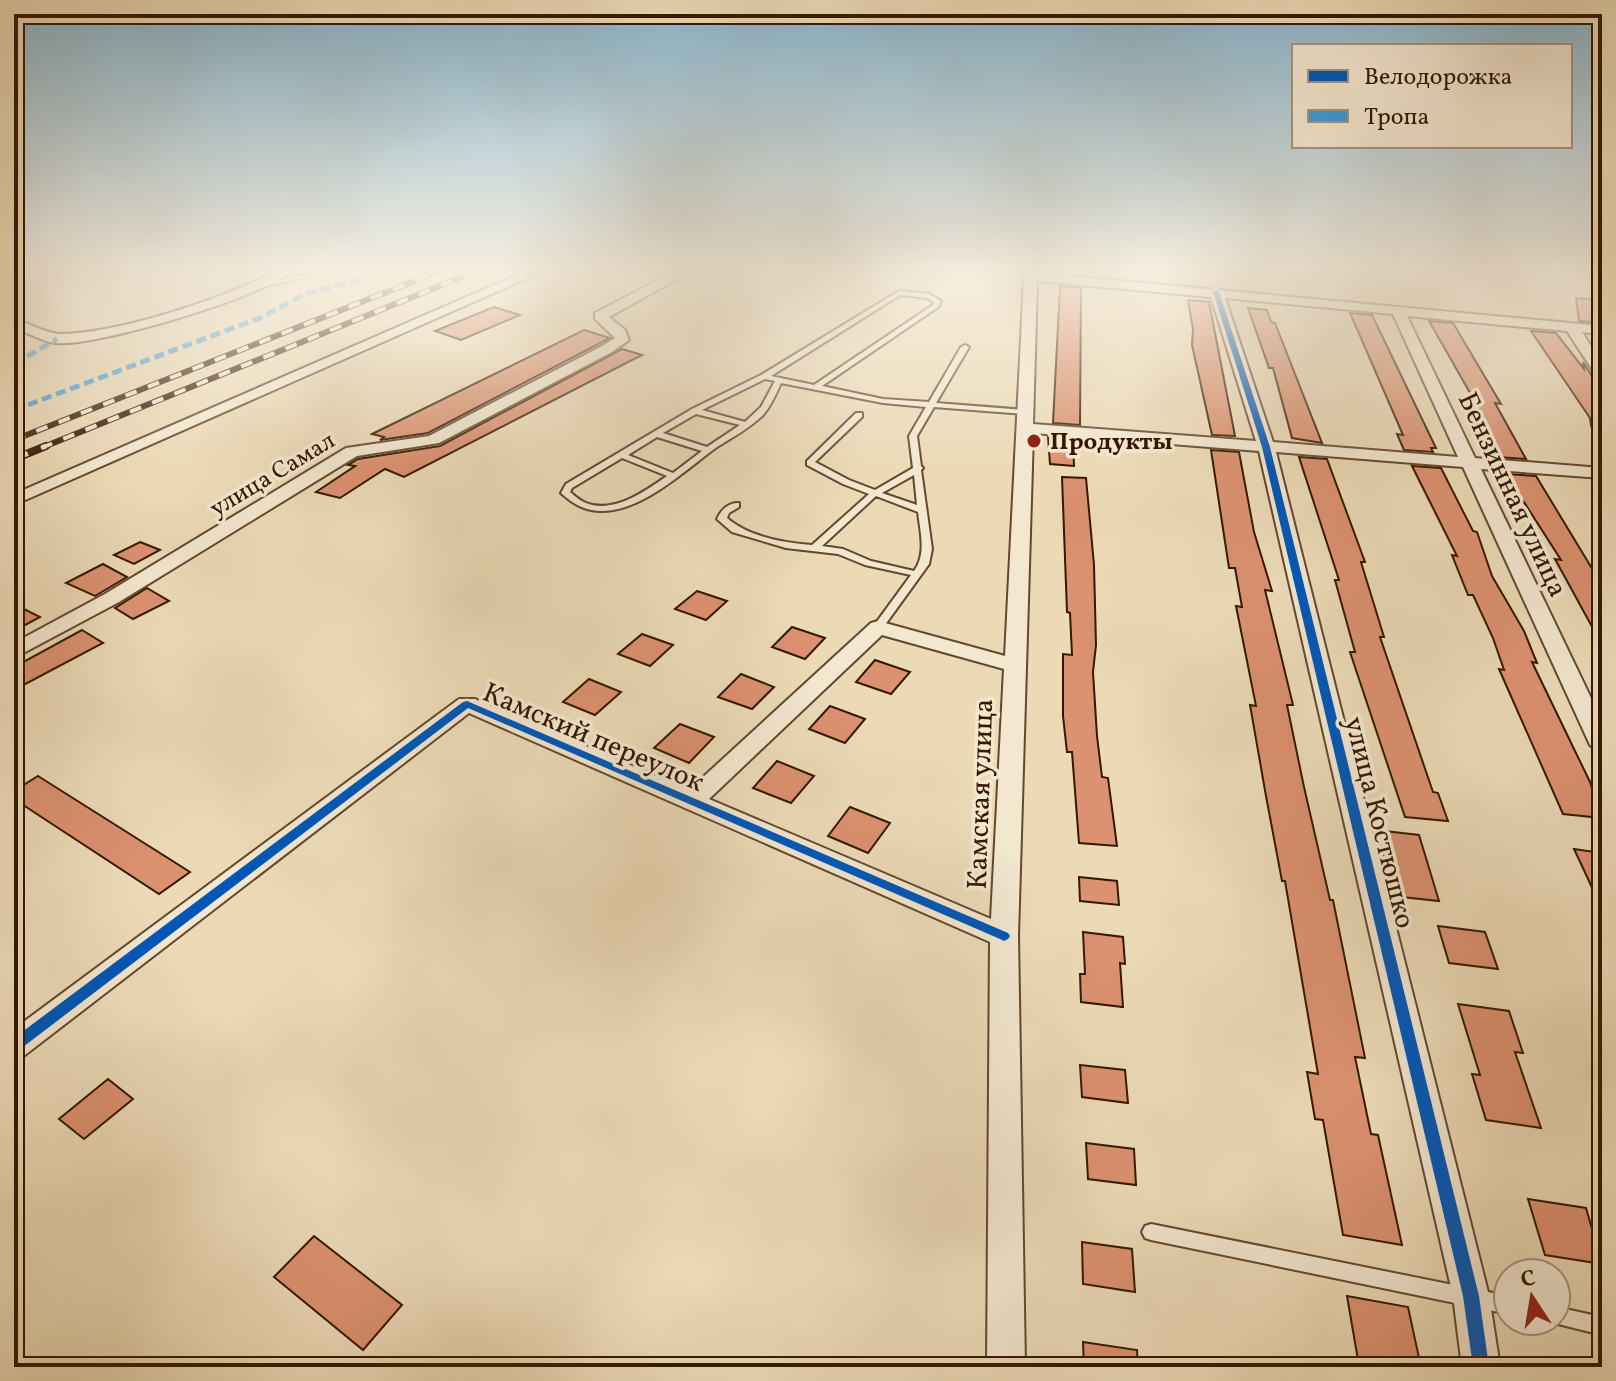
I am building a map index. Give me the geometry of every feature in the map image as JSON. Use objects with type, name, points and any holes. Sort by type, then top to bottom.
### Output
[{"type":"street","points":[[50,336],[57,339],[73,336]]},
{"type":"street","points":[[14,500],[388,336]]},
{"type":"street","name":"улица Самал","points":[[14,652],[112,598],[352,452],[433,440],[607,349],[622,340],[621,336]]},
{"type":"street","name":"Камская улица","points":[[1006,1367],[1004,936],[1028,336]]},
{"type":"street","name":"улица Костюшко","points":[[1230,336],[1266,447],[1471,1296],[1481,1367]]},
{"type":"street","name":"Бензинная улица","points":[[1410,336],[1602,745]]},
{"type":"street","points":[[1578,336],[1602,374]]},
{"type":"street","points":[[1026,420],[1266,447],[1602,473]]},
{"type":"street","points":[[878,627],[1014,665]]},
{"type":"street","name":"Камский переулок","points":[[691,802],[878,627]]},
{"type":"street","name":"Камский переулок","points":[[14,1046],[467,704],[1004,936]]},
{"type":"lane","points":[[779,380],[762,412],[651,493],[623,504],[594,508],[573,501],[565,493],[569,486],[695,411],[764,377],[829,336]]},
{"type":"lane","points":[[816,387],[891,336]]},
{"type":"lane","points":[[878,627],[924,564],[927,549],[913,436],[965,347]]},
{"type":"lane","points":[[764,377],[883,401],[1026,420]]},
{"type":"lane","points":[[695,411],[744,424]]},
{"type":"lane","points":[[859,415],[810,463],[921,510]]},
{"type":"lane","points":[[657,434],[707,450]]},
{"type":"lane","points":[[621,455],[674,476]]},
{"type":"lane","points":[[816,547],[875,493],[919,468]]},
{"type":"lane","points":[[736,505],[725,512],[722,519],[735,530],[789,546],[816,547],[917,574]]},
{"type":"lane","points":[[1151,1232],[1492,1301]]},
{"type":"lane","points":[[1572,1319],[1602,1326]]},
{"type":"building","points":[[571,336],[610,338],[428,433],[380,440],[384,437],[372,434]]},
{"type":"building","points":[[1057,336],[1081,336],[1080,425],[1053,423]]},
{"type":"building","points":[[1193,336],[1216,336],[1235,436],[1212,435]]},
{"type":"building","points":[[1258,336],[1280,336],[1322,443],[1292,438],[1273,368],[1269,368]]},
{"type":"building","points":[[1360,336],[1382,336],[1436,448],[1431,448],[1433,452],[1404,450],[1397,434],[1403,435]]},
{"type":"building","points":[[1438,336],[1461,336],[1501,404],[1495,403],[1526,459],[1497,457],[1475,414],[1482,414]]},
{"type":"building","points":[[1535,336],[1559,336],[1584,369],[1583,362],[1594,379],[1602,381],[1602,434],[1596,426],[1591,426],[1590,418]]},
{"type":"building","points":[[622,349],[642,355],[404,477],[385,469],[340,498],[316,492],[355,466],[348,465],[358,459],[440,446]]},
{"type":"building","points":[[1048,437],[1073,439],[1074,466],[1050,464]]},
{"type":"building","points":[[1211,450],[1239,452],[1254,532],[1272,591],[1265,590],[1293,705],[1287,705],[1304,787],[1330,900],[1333,900],[1365,1058],[1355,1057],[1371,1134],[1378,1135],[1402,1245],[1343,1235],[1323,1120],[1315,1119],[1307,1072],[1318,1074],[1285,881],[1282,881],[1250,705],[1256,706],[1236,606],[1242,607],[1235,568],[1229,568]]},
{"type":"building","points":[[1299,457],[1327,459],[1365,562],[1361,562],[1384,637],[1380,637],[1433,792],[1438,793],[1448,821],[1405,817],[1350,652],[1355,652],[1335,580],[1339,580]]},
{"type":"building","points":[[1412,466],[1441,468],[1473,531],[1477,532],[1492,576],[1524,631],[1537,663],[1532,662],[1590,782],[1602,818],[1563,814],[1499,669],[1504,670],[1493,638],[1473,595],[1468,595],[1452,555],[1457,556]]},
{"type":"building","points":[[1506,474],[1536,476],[1602,585],[1602,645],[1555,559],[1561,560]]},
{"type":"building","points":[[1062,477],[1086,478],[1094,565],[1096,645],[1093,672],[1097,736],[1102,777],[1108,778],[1117,846],[1079,843],[1072,752],[1067,752],[1063,716],[1063,654],[1072,655],[1070,613],[1067,612]]},
{"type":"building","points":[[140,542],[160,550],[134,564],[114,555]]},
{"type":"building","points":[[103,564],[127,577],[95,596],[66,583]]},
{"type":"building","points":[[147,588],[169,601],[133,619],[115,608]]},
{"type":"building","points":[[697,591],[727,601],[706,620],[675,609]]},
{"type":"building","points":[[14,604],[40,617],[14,631]]},
{"type":"building","points":[[792,627],[825,638],[805,659],[772,647]]},
{"type":"building","points":[[82,630],[103,643],[14,690],[14,667]]},
{"type":"building","points":[[642,634],[673,645],[650,666],[618,654]]},
{"type":"building","points":[[875,660],[910,672],[891,694],[856,682]]},
{"type":"building","points":[[741,674],[774,687],[752,709],[718,697]]},
{"type":"building","points":[[589,679],[621,692],[595,715],[563,702]]},
{"type":"building","points":[[830,706],[865,719],[845,743],[809,729]]},
{"type":"building","points":[[680,724],[714,737],[689,763],[654,748]]},
{"type":"building","points":[[777,761],[814,776],[791,803],[753,788]]},
{"type":"building","points":[[38,776],[190,872],[159,894],[14,799],[14,791]]},
{"type":"building","points":[[850,807],[890,823],[868,853],[828,836]]},
{"type":"building","points":[[1376,830],[1419,835],[1439,901],[1393,896]]},
{"type":"building","points":[[1574,849],[1602,853],[1602,911],[1589,881]]},
{"type":"building","points":[[1079,877],[1117,881],[1119,905],[1080,901]]},
{"type":"building","points":[[1438,926],[1485,932],[1498,969],[1449,963]]},
{"type":"building","points":[[1083,932],[1123,937],[1125,964],[1120,963],[1123,1007],[1081,1002],[1080,974],[1085,974]]},
{"type":"building","points":[[1458,1004],[1509,1011],[1523,1053],[1515,1052],[1541,1128],[1486,1120],[1472,1074],[1480,1075]]},
{"type":"building","points":[[1080,1065],[1125,1070],[1128,1103],[1082,1097]]},
{"type":"building","points":[[108,1079],[133,1099],[84,1139],[59,1119]]},
{"type":"building","points":[[1086,1143],[1134,1149],[1136,1185],[1088,1179]]},
{"type":"building","points":[[1528,1199],[1586,1208],[1602,1264],[1545,1255]]},
{"type":"building","points":[[314,1236],[402,1305],[363,1350],[274,1277]]},
{"type":"building","points":[[1082,1242],[1132,1249],[1135,1292],[1083,1284]]},
{"type":"building","points":[[1347,1296],[1408,1307],[1421,1367],[1358,1360]]},
{"type":"building","points":[[1083,1342],[1137,1350],[1138,1367],[1084,1367]]},
{"type":"railway","points":[[14,440],[275,336]]},
{"type":"railway","points":[[41,448],[315,336]]},
{"type":"railway","points":[[14,459],[46,446]]},
{"type":"marked path","points":[[14,410],[211,336]]},
{"type":"marked path","points":[[14,364],[57,339]]},
{"type":"cycle path","points":[[1230,336],[1266,447],[1471,1296],[1481,1367]]},
{"type":"cycle path","points":[[14,1046],[467,704],[1004,936]]},
{"type":"place","name":"Продукты","points":[[1034,441]]}]
